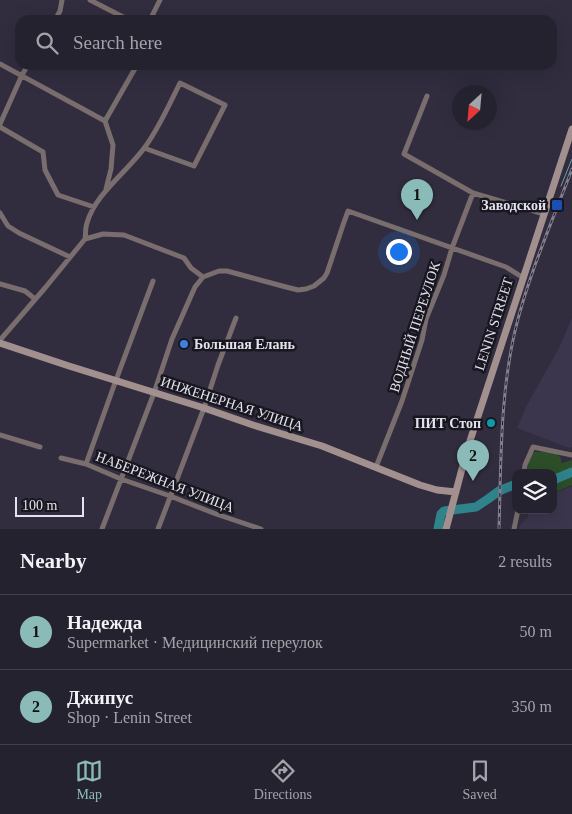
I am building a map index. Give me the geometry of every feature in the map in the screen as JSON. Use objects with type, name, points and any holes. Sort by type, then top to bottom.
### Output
[{"type":"street","points":[[58,15],[62,0]]},
{"type":"street","points":[[90,0],[119,15]]},
{"type":"street","points":[[152,15],[160,0]]},
{"type":"street","points":[[0,64],[105,121],[114,145],[106,190]]},
{"type":"street","points":[[25,70],[0,126],[43,152],[45,170],[58,195],[94,207]]},
{"type":"street","points":[[105,121],[134,70]]},
{"type":"street","points":[[85,239],[86,224],[94,207],[106,190],[144,148],[161,123],[180,83],[225,105],[194,166],[144,148]]},
{"type":"street","points":[[428,96],[404,154],[473,193],[544,214]]},
{"type":"street","name":"LENIN STREET","points":[[446,529],[467,450],[572,129]]},
{"type":"street","name":"ВОДНЫЙ ПЕРЕУЛОК","points":[[376,467],[402,401],[422,340],[426,320],[473,193]]},
{"type":"street","points":[[102,529],[154,393],[172,339],[195,288],[203,277],[227,270],[292,289],[306,289],[314,286],[327,273],[348,211],[506,267],[522,278]]},
{"type":"street","points":[[0,214],[8,226],[19,233],[70,257]]},
{"type":"street","points":[[0,341],[85,239],[103,234],[124,235],[184,258],[191,268],[203,277]]},
{"type":"street","points":[[86,464],[154,281]]},
{"type":"street","points":[[0,284],[25,291],[35,299]]},
{"type":"street","points":[[158,529],[236,318]]},
{"type":"street","name":"ИНЖЕНЕРНАЯ УЛИЦА","points":[[0,341],[69,366],[322,446],[420,486],[456,492]]},
{"type":"street","points":[[0,435],[40,447]]},
{"type":"street","points":[[524,469],[533,447],[572,455]]},
{"type":"street","name":"НАБЕРЕЖНАЯ УЛИЦА","points":[[61,458],[86,464],[121,480],[261,529]]},
{"type":"street","points":[[514,529],[517,514]]},
{"type":"shaded area","points":[[572,318],[572,447],[569,448],[517,428],[526,407],[559,348]]},
{"type":"shaded area","points":[[572,486],[572,529],[519,529],[528,514],[557,514],[557,492]]},
{"type":"green space","points":[[533,452],[548,452],[558,455],[563,463],[572,460],[572,485],[557,491],[557,469],[528,469]]},
{"type":"waterway","points":[[561,186],[572,159]]},
{"type":"waterway","points":[[557,478],[572,472]]},
{"type":"waterway","points":[[438,529],[441,514],[444,511],[476,507],[499,491],[512,486]]},
{"type":"railway","points":[[499,529],[504,405],[510,355],[520,310],[533,270],[572,169]]},
{"type":"place","name":"Заводской","points":[[557,205]]},
{"type":"place","name":"Надежда","points":[[417,220]]},
{"type":"place","name":"Большая Елань","points":[[184,344]]},
{"type":"place","name":"ПИТ Стоп","points":[[491,423]]},
{"type":"place","name":"Джипус","points":[[473,481]]}]
